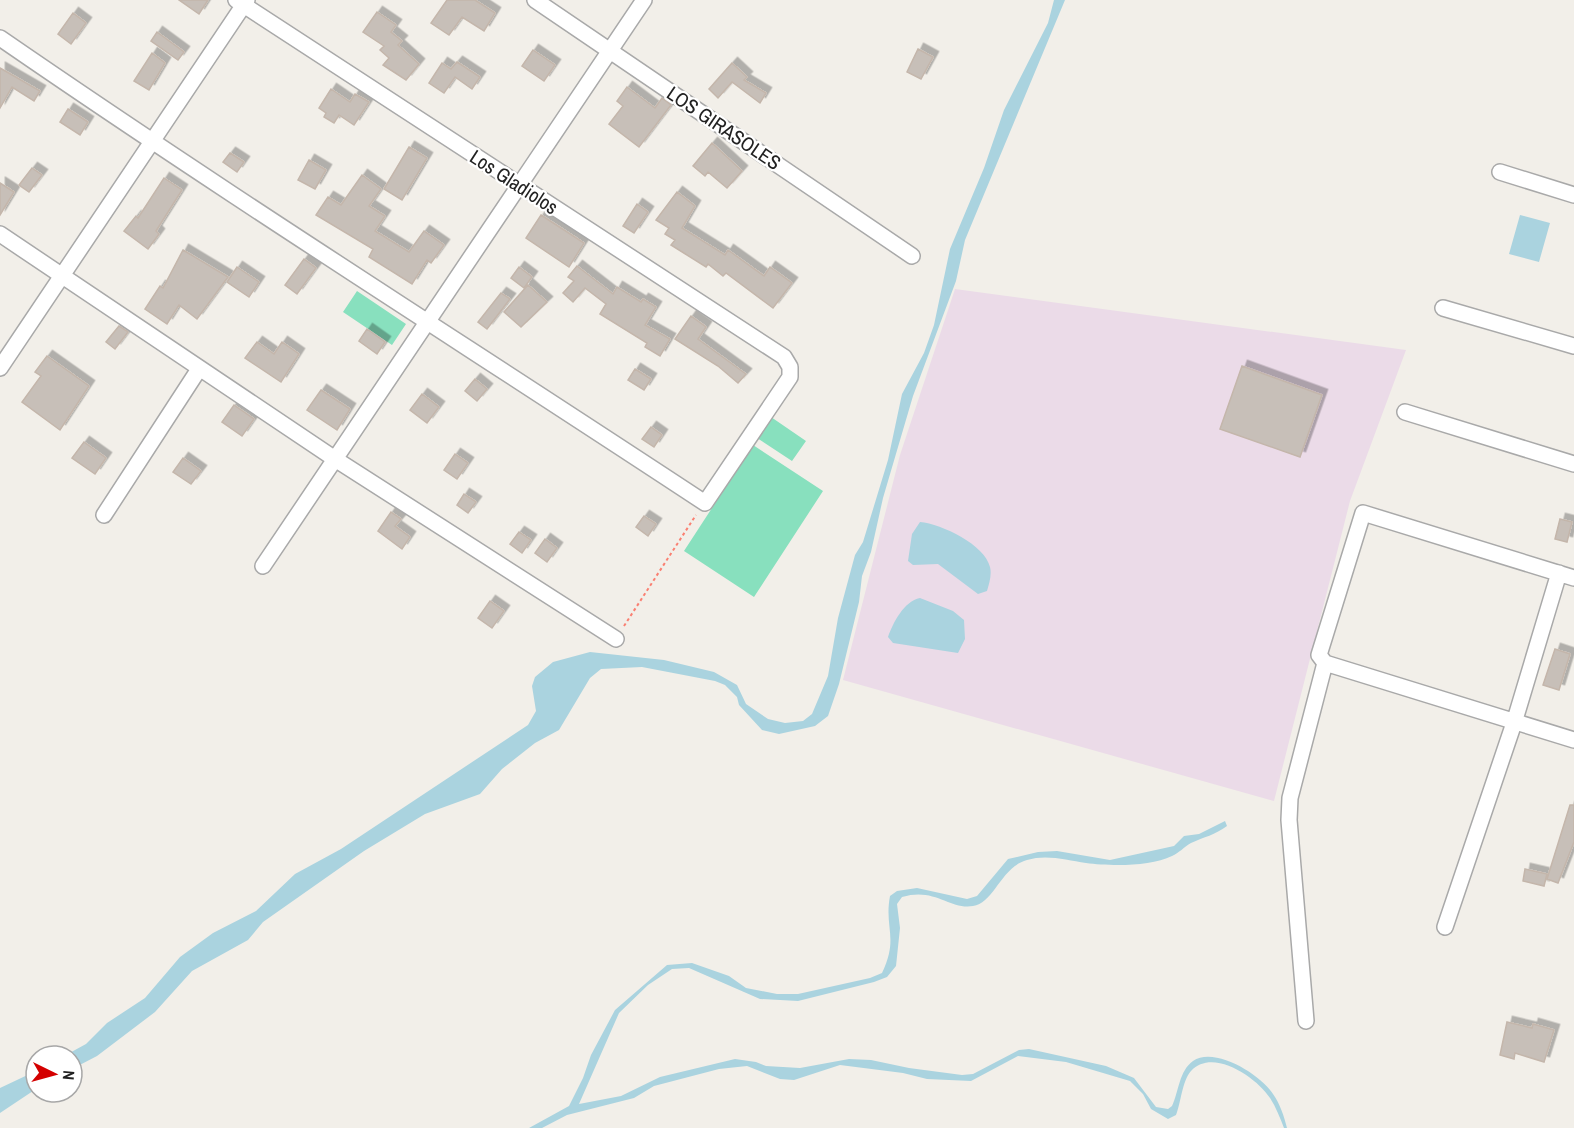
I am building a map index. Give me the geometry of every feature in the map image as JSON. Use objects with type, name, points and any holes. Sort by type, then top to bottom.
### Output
[{"type":"street","name":"LOS GIRASOLES","points":[[535,0],[912,256]]},
{"type":"street","points":[[263,566],[644,0]]},
{"type":"street","points":[[0,368],[242,2]]},
{"type":"street","name":"Los Gladiolos","points":[[242,2],[784,357],[790,367],[790,377],[705,503]]},
{"type":"street","points":[[0,38],[150,141],[428,320],[705,503]]},
{"type":"street","points":[[1500,172],[1574,195]]},
{"type":"street","points":[[0,234],[62,274],[198,369],[616,639]]},
{"type":"street","points":[[1443,308],[1574,346]]},
{"type":"street","points":[[104,515],[198,369]]},
{"type":"street","points":[[1406,412],[1574,464]]},
{"type":"street","points":[[1574,578],[1363,513],[1319,655],[1325,663],[1574,740]]},
{"type":"street","points":[[1445,927],[1514,723],[1559,573]]},
{"type":"street","points":[[1306,1021],[1289,820],[1290,798],[1325,663]]},
{"type":"path","points":[[616,639],[705,503]]},
{"type":"shaded area","points":[[955,289],[1406,350],[1350,501],[1274,801],[843,680],[900,455]]},
{"type":"green space","points":[[357,291],[406,324],[392,345],[343,312]]},
{"type":"green space","points":[[771,417],[806,441],[792,461],[757,438]]},
{"type":"green space","points":[[753,445],[823,491],[754,597],[684,551]]},
{"type":"water","points":[[1054,0],[1065,0],[965,240],[956,281],[913,396],[883,498],[871,552],[862,576],[859,602],[839,684],[828,716],[815,726],[779,734],[762,730],[739,705],[737,697],[725,685],[715,681],[642,667],[601,669],[590,678],[559,730],[535,743],[502,769],[480,794],[425,814],[364,851],[263,922],[248,940],[192,971],[155,1012],[97,1056],[84,1063],[84,1045],[107,1023],[145,998],[180,957],[213,933],[256,911],[295,874],[341,849],[528,725],[536,711],[532,686],[535,677],[553,662],[590,652],[664,660],[714,672],[737,685],[746,704],[768,719],[785,723],[803,721],[812,714],[828,676],[838,618],[855,555],[863,542],[888,460],[902,394],[924,353],[934,325],[950,249],[984,168],[1004,110],[1048,23]]},
{"type":"water","points":[[1520,215],[1550,223],[1539,262],[1509,254]]},
{"type":"water","points":[[920,522],[950,531],[980,551],[990,567],[987,591],[978,594],[938,564],[913,565],[908,561],[912,534]]},
{"type":"water","points":[[920,598],[953,611],[964,620],[965,639],[958,653],[893,643],[888,637],[904,608]]},
{"type":"water","points":[[1225,821],[1227,826],[1218,832],[1191,843],[1172,856],[1153,862],[1118,865],[1049,858],[1027,860],[1011,870],[987,899],[973,906],[957,905],[924,895],[902,897],[897,904],[900,928],[896,966],[887,977],[874,982],[798,1001],[760,999],[689,968],[672,969],[648,985],[619,1013],[579,1104],[621,1096],[660,1077],[735,1059],[766,1066],[800,1068],[849,1059],[871,1060],[962,1075],[973,1074],[1019,1050],[1029,1049],[1106,1066],[1134,1078],[1156,1107],[1168,1109],[1172,1106],[1188,1065],[1202,1057],[1225,1060],[1248,1071],[1267,1087],[1280,1106],[1287,1128],[1284,1128],[1274,1105],[1264,1090],[1245,1074],[1222,1064],[1211,1062],[1200,1064],[1191,1071],[1186,1080],[1176,1115],[1168,1119],[1151,1109],[1143,1094],[1130,1081],[1066,1062],[1018,1056],[971,1081],[927,1079],[903,1073],[840,1065],[794,1080],[780,1079],[747,1066],[719,1069],[654,1086],[634,1098],[567,1115],[542,1128],[529,1128],[569,1106],[591,1055],[615,1010],[667,965],[692,963],[729,976],[746,988],[777,994],[798,994],[870,978],[882,973],[887,961],[890,951],[890,896],[897,891],[917,888],[967,899],[977,896],[1008,859],[1038,852],[1057,851],[1110,860],[1174,846],[1184,836],[1199,834]]},
{"type":"water","points":[[24,1077],[24,1097],[0,1113],[0,1088]]},
{"type":"building","points":[[179,0],[208,0],[199,14]]},
{"type":"building","points":[[447,0],[475,0],[495,13],[484,31],[462,17],[449,35],[431,23]]},
{"type":"building","points":[[377,12],[396,25],[391,32],[402,41],[398,45],[419,64],[406,80],[383,65],[389,58],[380,50],[384,46],[363,32]]},
{"type":"building","points":[[73,13],[86,23],[71,44],[58,34]]},
{"type":"building","points":[[157,32],[184,52],[178,60],[151,41]]},
{"type":"building","points":[[918,49],[933,57],[921,79],[907,72]]},
{"type":"building","points":[[533,50],[555,65],[544,81],[522,66]]},
{"type":"building","points":[[152,53],[165,63],[149,90],[134,81]]},
{"type":"building","points":[[457,62],[480,77],[472,89],[455,77],[444,93],[429,83],[442,63],[451,69]]},
{"type":"building","points":[[732,63],[747,77],[744,80],[766,93],[760,103],[732,82],[718,98],[709,89]]},
{"type":"building","points":[[0,68],[40,91],[34,101],[12,87],[0,108]]},
{"type":"building","points":[[627,87],[655,108],[662,98],[671,105],[639,147],[609,124],[623,106],[617,101]]},
{"type":"building","points":[[331,89],[350,102],[355,94],[369,102],[354,125],[339,115],[334,123],[324,117],[326,113],[319,108]]},
{"type":"building","points":[[68,109],[88,122],[80,135],[60,122]]},
{"type":"building","points":[[712,143],[742,171],[727,188],[708,172],[705,176],[693,166]]},
{"type":"building","points":[[409,147],[427,158],[402,200],[384,189]]},
{"type":"building","points":[[230,153],[244,162],[237,172],[223,162]]},
{"type":"building","points":[[309,160],[326,170],[315,189],[298,180]]},
{"type":"building","points":[[32,168],[42,175],[29,192],[19,185]]},
{"type":"building","points":[[362,175],[381,189],[369,206],[385,216],[375,231],[409,252],[424,231],[444,245],[431,263],[427,260],[412,284],[369,257],[373,249],[316,215],[328,197],[341,205]]},
{"type":"building","points":[[164,178],[182,190],[156,231],[159,234],[148,249],[124,231],[136,216],[138,218]]},
{"type":"building","points":[[0,183],[14,192],[0,215]]},
{"type":"building","points":[[677,192],[695,206],[682,228],[725,255],[728,250],[764,276],[770,267],[792,283],[773,308],[726,273],[723,276],[708,264],[706,267],[671,245],[675,240],[665,234],[669,228],[656,220]]},
{"type":"building","points":[[637,204],[648,212],[634,233],[623,226]]},
{"type":"building","points":[[541,215],[584,243],[569,267],[526,238]]},
{"type":"building","points":[[183,250],[228,277],[197,319],[179,305],[167,324],[145,309],[160,286],[163,288]]},
{"type":"building","points":[[304,259],[316,268],[297,294],[285,285]]},
{"type":"building","points":[[577,266],[613,294],[617,287],[641,302],[643,299],[656,307],[645,325],[670,339],[660,356],[645,347],[647,343],[600,314],[606,304],[585,288],[573,302],[563,293],[574,281],[568,277]]},
{"type":"building","points":[[237,267],[259,282],[249,297],[227,282]]},
{"type":"building","points":[[519,267],[532,277],[524,288],[511,278]]},
{"type":"building","points":[[528,285],[547,302],[521,327],[504,312]]},
{"type":"building","points":[[501,293],[510,299],[487,329],[478,322]]},
{"type":"building","points":[[691,316],[706,327],[698,339],[746,374],[738,383],[718,366],[675,339]]},
{"type":"building","points":[[119,326],[128,332],[115,349],[106,342]]},
{"type":"building","points":[[367,329],[385,342],[377,354],[359,341]]},
{"type":"building","points":[[257,342],[274,354],[282,342],[299,354],[281,382],[245,358]]},
{"type":"building","points":[[47,356],[89,386],[60,430],[22,402],[41,376],[35,372]]},
{"type":"building","points":[[1242,366],[1322,395],[1300,457],[1220,429]]},
{"type":"building","points":[[635,369],[651,379],[644,390],[628,380]]},
{"type":"building","points":[[475,379],[487,389],[477,401],[465,391]]},
{"type":"building","points":[[321,390],[350,409],[337,430],[307,410]]},
{"type":"building","points":[[422,394],[439,407],[427,423],[410,410]]},
{"type":"building","points":[[234,405],[254,419],[242,436],[222,422]]},
{"type":"building","points":[[651,427],[662,435],[654,447],[642,439]]},
{"type":"building","points":[[84,442],[106,458],[95,474],[72,458]]},
{"type":"building","points":[[455,454],[468,463],[457,479],[444,470]]},
{"type":"building","points":[[183,458],[201,471],[191,484],[173,472]]},
{"type":"building","points":[[464,494],[476,502],[468,513],[457,505]]},
{"type":"building","points":[[391,512],[401,519],[395,526],[410,537],[402,549],[378,531]]},
{"type":"building","points":[[644,516],[656,524],[648,536],[636,527]]},
{"type":"building","points":[[1560,519],[1572,522],[1567,542],[1555,539]]},
{"type":"building","points":[[519,532],[531,540],[522,553],[510,544]]},
{"type":"building","points":[[545,539],[557,548],[547,562],[535,553]]},
{"type":"building","points":[[490,601],[504,611],[492,628],[478,618]]},
{"type":"building","points":[[1555,649],[1570,654],[1559,690],[1543,685]]},
{"type":"building","points":[[1570,805],[1574,805],[1574,842],[1558,883],[1547,879]]},
{"type":"building","points":[[1525,869],[1547,874],[1544,886],[1523,881]]},
{"type":"building","points":[[1507,1022],[1532,1028],[1533,1024],[1554,1030],[1544,1062],[1515,1053],[1514,1059],[1500,1055]]}]
